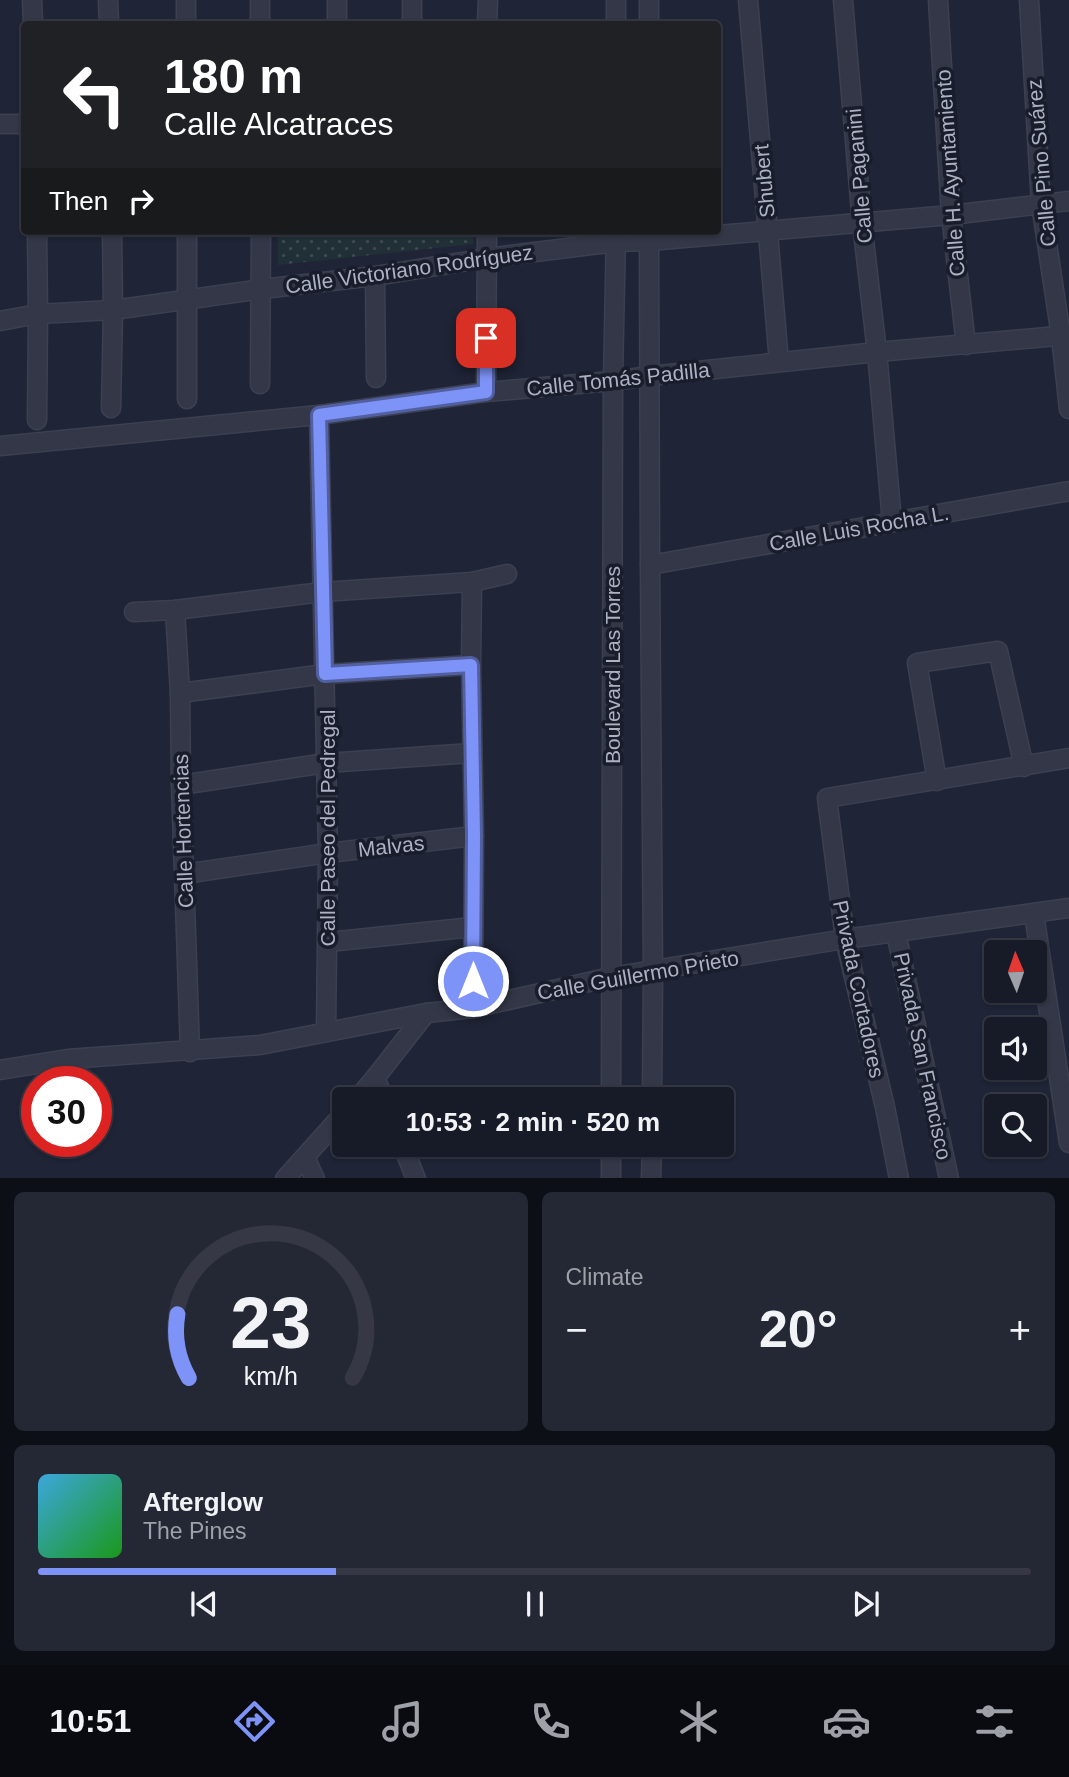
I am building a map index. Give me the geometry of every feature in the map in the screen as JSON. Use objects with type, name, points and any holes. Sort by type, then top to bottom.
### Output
[{"type":"street","points":[[33,0],[33,21]]},
{"type":"street","points":[[108,0],[109,21]]},
{"type":"street","points":[[186,0],[186,21]]},
{"type":"street","points":[[260,0],[260,21]]},
{"type":"street","points":[[337,0],[337,21]]},
{"type":"street","points":[[412,0],[412,21]]},
{"type":"street","points":[[487,21],[488,0]]},
{"type":"street","points":[[616,0],[616,21]]},
{"type":"street","points":[[649,0],[649,21]]},
{"type":"street","name":"Shubert","points":[[748,0],[779,362]]},
{"type":"street","name":"Calle Paganini","points":[[843,0],[892,522]]},
{"type":"street","name":"Calle H. Ayuntamiento","points":[[938,0],[951,215],[966,345]]},
{"type":"street","name":"Calle Pino Suárez","points":[[1029,0],[1041,204],[1065,336],[1069,409]]},
{"type":"street","points":[[0,124],[21,124]]},
{"type":"street","name":"Calle Victoriano Rodríguez","points":[[721,233],[951,215],[1069,201]]},
{"type":"street","points":[[37,235],[37,420]]},
{"type":"street","points":[[111,408],[112,235]]},
{"type":"street","points":[[187,235],[187,399]]},
{"type":"street","points":[[260,384],[261,235]]},
{"type":"street","points":[[486,392],[487,235]]},
{"type":"street","name":"Calle Victoriano Rodríguez","points":[[0,321],[38,314],[113,310],[375,276],[616,237],[673,235]]},
{"type":"street","name":"Boulevard Las Torres","points":[[649,236],[652,1087]]},
{"type":"street","name":"Boulevard Las Torres","points":[[611,1087],[613,382],[616,237]]},
{"type":"street","points":[[375,276],[376,378]]},
{"type":"street","name":"Calle Tomás Padilla","points":[[0,446],[319,415],[486,392],[613,382],[877,352],[1065,336]]},
{"type":"street","name":"Calle Paseo del Pedregal","points":[[319,415],[328,853],[326,1032]]},
{"type":"street","name":"Calle Luis Rocha L.","points":[[649,565],[1069,491]]},
{"type":"street","points":[[134,612],[175,610],[323,592],[472,582],[508,574]]},
{"type":"street","points":[[472,582],[473,1008]]},
{"type":"street","name":"Calle Hortencias","points":[[175,610],[180,693],[190,1052]]},
{"type":"street","points":[[1024,767],[998,652],[917,663],[937,781],[1024,767],[1069,758]]},
{"type":"street","points":[[180,693],[325,674],[471,665]]},
{"type":"street","points":[[181,785],[326,763],[472,752]]},
{"type":"street","name":"Privada Cortadores","points":[[899,1178],[845,939],[827,797],[937,781]]},
{"type":"street","name":"Malvas","points":[[184,874],[328,853],[474,836]]},
{"type":"street","name":"Calle Guillermo Prieto","points":[[0,1070],[68,1059],[260,1045],[426,1013],[473,1008],[611,977],[845,939],[1069,908]]},
{"type":"street","points":[[1034,914],[1069,1143]]},
{"type":"street","points":[[328,942],[473,927]]},
{"type":"street","name":"Privada San Francisco","points":[[896,933],[949,1178]]},
{"type":"street","points":[[367,1087],[426,1013]]},
{"type":"street","points":[[375,1078],[379,1087]]},
{"type":"street","points":[[285,1178],[332,1127]]},
{"type":"street","points":[[305,1157],[315,1178]]},
{"type":"street","points":[[407,1157],[416,1178]]},
{"type":"street","points":[[611,1157],[611,1178]]},
{"type":"street","points":[[651,1178],[652,1157]]},
{"type":"shaded area","points":[[278,235],[474,235],[473,244],[278,265]]},
{"type":"route","points":[[473,981],[471,665],[325,674],[319,415],[486,392],[486,338]]}]
